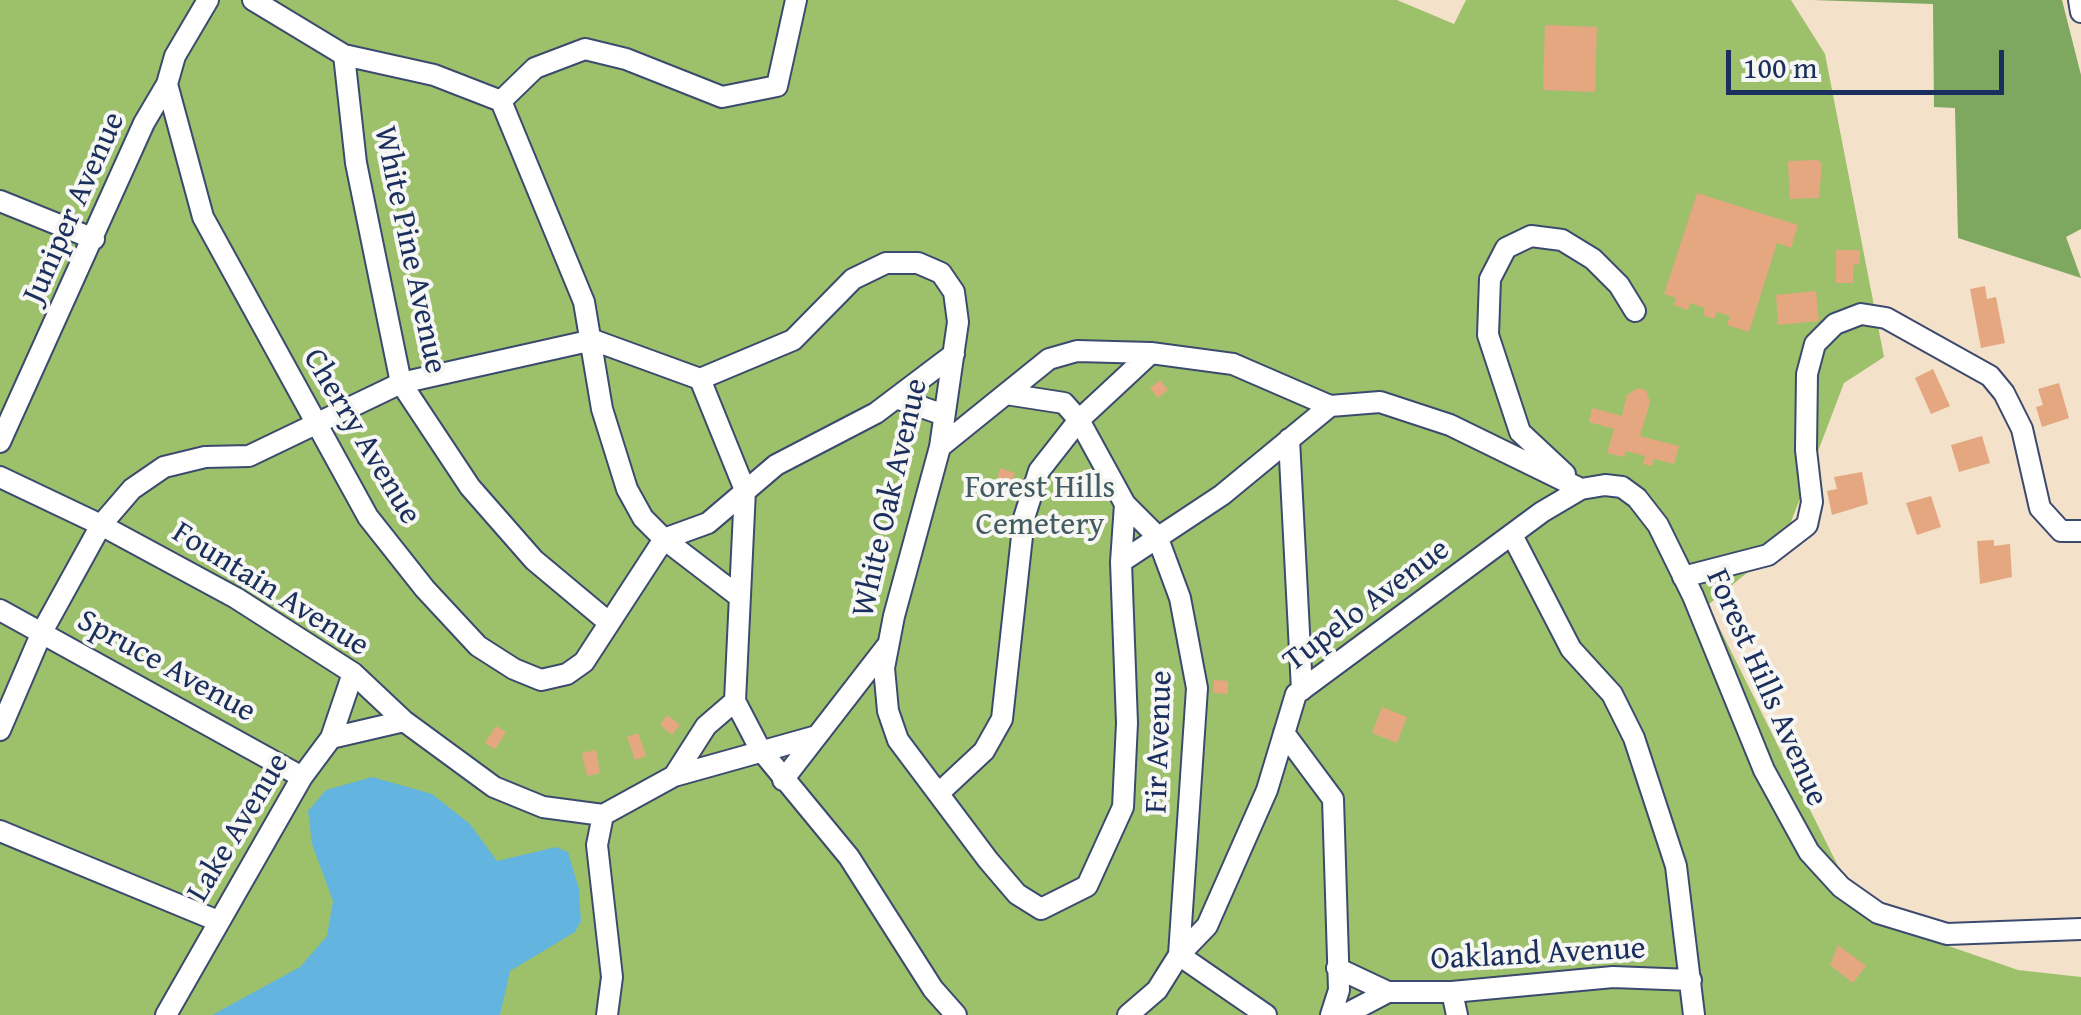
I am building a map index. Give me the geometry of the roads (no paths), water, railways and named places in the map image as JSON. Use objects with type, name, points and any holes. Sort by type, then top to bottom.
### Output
[{"type":"street","name":"Juniper Avenue","points":[[0,442],[144,123],[167,84],[175,56],[208,0]]},
{"type":"street","points":[[254,0],[344,54],[434,74],[502,101],[584,302],[602,410],[627,489],[643,518],[664,540],[737,595]]},
{"type":"street","points":[[502,101],[535,68],[585,49],[722,96],[777,86],[796,0]]},
{"type":"street","points":[[2080,0],[2081,12]]},
{"type":"street","name":"White Pine Avenue","points":[[344,54],[356,163],[401,383],[483,502],[534,560],[607,622]]},
{"type":"street","name":"Cherry Avenue","points":[[167,84],[202,217],[368,517],[425,589],[478,646],[514,669],[541,680],[567,674],[584,662],[607,622]]},
{"type":"street","points":[[0,201],[94,239]]},
{"type":"street","points":[[1590,488],[1520,432],[1488,335],[1490,278],[1506,248],[1532,236],[1562,240],[1593,260],[1619,285],[1635,312]]},
{"type":"street","name":"White Oak Avenue","points":[[700,379],[794,340],[853,279],[886,263],[918,263],[941,274],[954,292],[958,322],[940,447],[884,668],[888,711],[898,740],[939,793]]},
{"type":"street","points":[[1683,577],[1768,555],[1787,545],[1807,525],[1812,502],[1806,450],[1806,374],[1815,344],[1835,324],[1860,314],[1886,318],[1990,376],[2004,392],[2022,429],[2040,508],[2062,531],[2081,531]]},
{"type":"street","points":[[0,730],[42,632],[101,525],[132,490],[164,467],[206,457],[250,456],[401,383],[593,340],[700,379],[744,490],[735,701],[760,749],[849,857],[933,989],[956,1015]]},
{"type":"street","points":[[940,447],[1049,359],[1077,352],[1151,353],[1233,364],[1330,406],[1222,495],[1120,562]]},
{"type":"street","points":[[1125,504],[1120,562],[1127,723],[1123,808],[1087,886],[1042,909],[1016,894],[939,793],[984,750],[1002,719],[1024,518],[1039,471],[1079,420],[1151,353]]},
{"type":"street","points":[[607,622],[664,540],[708,523],[776,465],[896,398],[954,354]]},
{"type":"street","points":[[1006,394],[1064,403],[1079,420],[1125,504],[1158,536]]},
{"type":"street","points":[[896,398],[944,416]]},
{"type":"street","name":"Forest Hills Avenue","points":[[1330,406],[1380,402],[1450,425],[1590,488],[1622,487],[1637,498],[1658,525],[1683,577],[1764,770],[1809,852],[1841,888],[1878,912],[1947,934],[2081,929]]},
{"type":"street","points":[[1289,440],[1302,690]]},
{"type":"street","name":"Fountain Avenue","points":[[0,476],[236,598],[353,673],[404,722],[494,787],[543,807],[603,815]]},
{"type":"street","name":"Tupelo Avenue","points":[[1128,1015],[1157,990],[1179,955],[1208,926],[1267,790],[1296,694],[1512,535],[1590,488]]},
{"type":"street","points":[[1512,535],[1570,649],[1612,694],[1634,738],[1676,866],[1694,1015]]},
{"type":"street","name":"Fir Avenue","points":[[1158,536],[1180,598],[1197,688],[1179,955]]},
{"type":"street","name":"Spruce Avenue","points":[[0,610],[302,777]]},
{"type":"street","name":"White Oak Avenue","points":[[784,780],[889,642]]},
{"type":"street","points":[[331,738],[353,673]]},
{"type":"street","points":[[674,776],[706,726],[735,701]]},
{"type":"street","name":"Lake Avenue","points":[[166,1015],[302,777],[331,738],[404,722]]},
{"type":"street","points":[[1284,733],[1333,799],[1338,990],[1331,1015]]},
{"type":"street","points":[[606,1015],[612,977],[597,845],[603,815],[674,776],[817,736]]},
{"type":"street","points":[[0,831],[218,922]]},
{"type":"street","name":"Forest Hills Avenue","points":[[2022,930],[2081,913]]},
{"type":"street","points":[[1179,955],[1266,1015]]},
{"type":"street","name":"Oakland Avenue","points":[[1337,968],[1388,992],[1452,992],[1614,977],[1691,980]]},
{"type":"street","name":"Oakland Avenue","points":[[1344,1015],[1388,992]]},
{"type":"street","points":[[1452,992],[1456,1015]]},
{"type":"water","points":[[372,777],[432,794],[470,824],[497,861],[556,847],[568,852],[579,889],[581,921],[575,932],[510,971],[500,1015],[212,1015],[300,967],[327,936],[333,901],[312,844],[308,811],[326,790]]},
{"type":"park label","name":"Forest Hills Cemetery","points":[[1040,508]]}]
